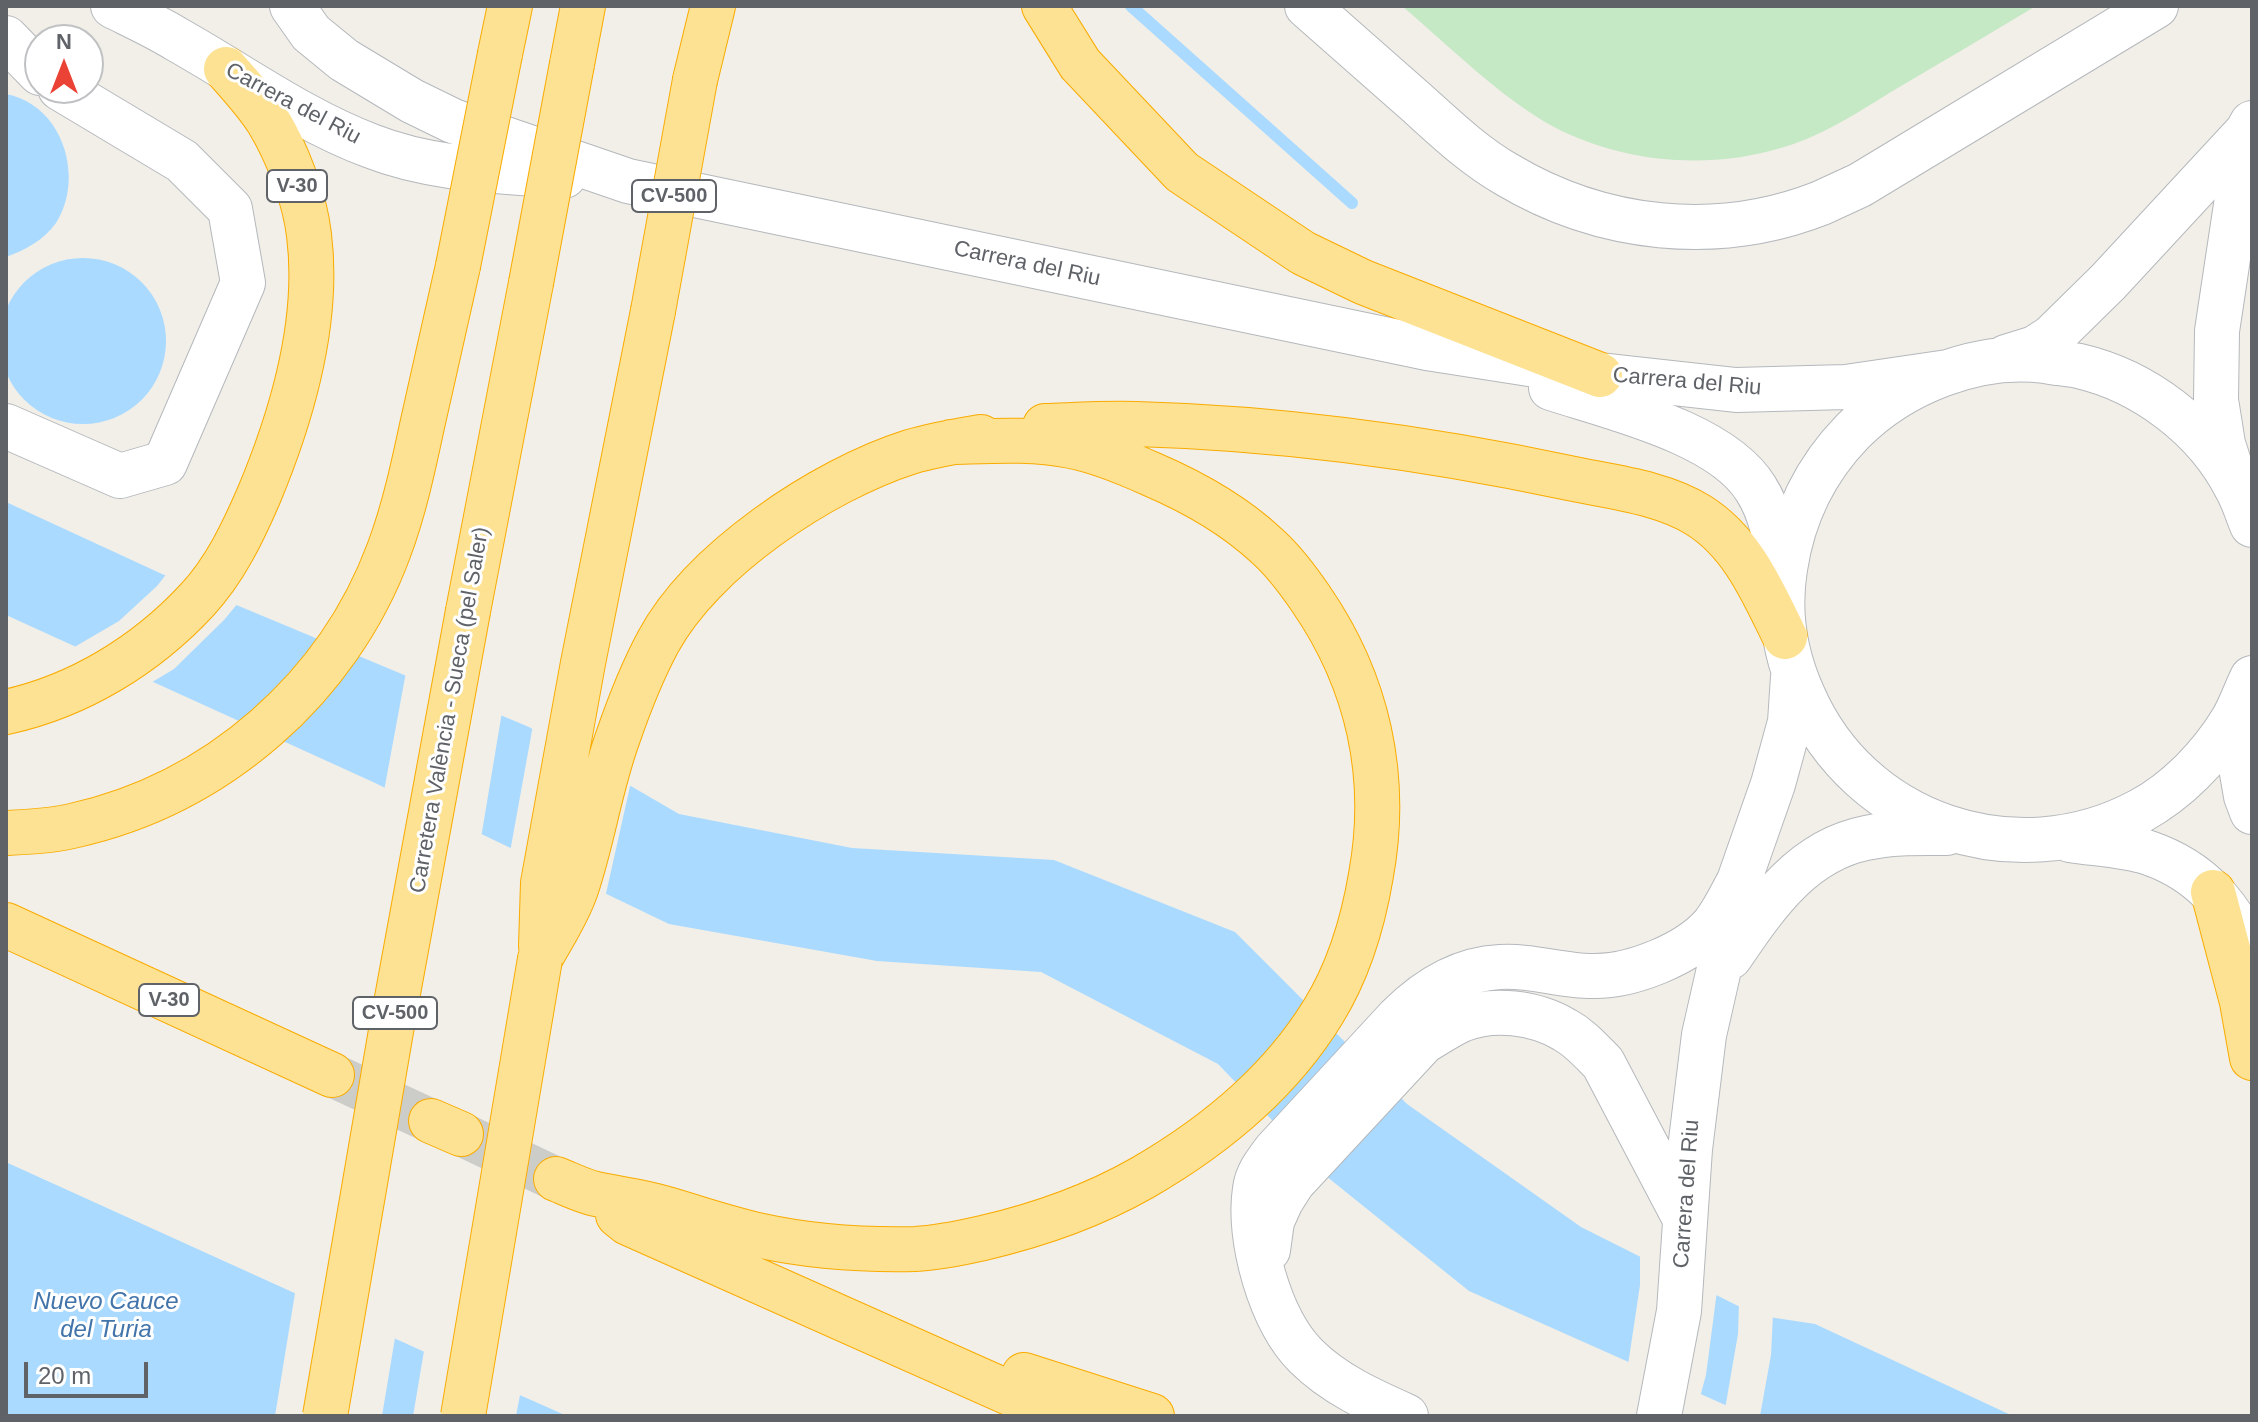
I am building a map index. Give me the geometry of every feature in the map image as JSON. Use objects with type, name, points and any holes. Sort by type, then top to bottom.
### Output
[{"type":"highway","points":[[6,833],[72,826],[162,795],[200,776],[272,724],[318,674],[354,625],[389,549],[407,493],[458,266],[510,6]]},
{"type":"highway","name":"Carretera València - Sueca (pel Saler)","points":[[325,1416],[391,1031],[583,6]]},
{"type":"highway","name":"CV-500","points":[[463,1416],[540,959],[543,883],[695,80],[713,6]]},
{"type":"highway","points":[[1044,6],[1080,64],[1182,172],[1291,245],[1363,282],[1600,375]]},
{"type":"highway","name":"V-30","points":[[6,712],[62,695],[126,661],[198,599],[223,566],[250,518],[285,430],[300,375],[308,323],[309,235],[301,196],[269,122],[226,69]]},
{"type":"highway","points":[[540,959],[575,891],[617,739],[638,687],[659,641],[683,606],[741,547],[803,503],[874,466],[909,452],[1043,426],[1134,423],[1238,430],[1388,447],[1521,468],[1638,493],[1667,500],[1698,515],[1722,535],[1751,571],[1789,656]]},
{"type":"highway","points":[[951,442],[1018,441],[1071,446],[1122,461],[1180,486],[1230,516],[1269,547],[1302,586],[1327,623],[1348,664],[1366,712],[1374,752],[1378,802],[1376,846],[1359,932],[1325,1009],[1307,1036],[1248,1102],[1182,1154],[1104,1199],[1015,1231],[920,1249],[821,1246],[759,1236],[643,1202],[574,1186],[628,1223],[1061,1416]]},
{"type":"highway","points":[[2213,892],[2242,1002],[2252,1058]]},
{"type":"highway","name":"V-30","points":[[6,925],[332,1075]]},
{"type":"highway","points":[[816,1308],[1152,1416]]},
{"type":"street","name":"Carrera del Riu","points":[[113,6],[178,39],[319,124],[372,147],[459,168],[628,181]]},
{"type":"street","name":"Carrera del Riu","points":[[292,6],[311,33],[344,60],[412,101],[453,121],[628,181],[1427,348],[1600,375],[1736,390],[1846,387],[1968,367]]},
{"type":"street","points":[[1307,6],[1457,139],[1505,174],[1558,201],[1603,216],[1653,226],[1708,228],[1759,221],[1820,203],[1860,185],[2156,6]]},
{"type":"street","points":[[6,38],[24,57]]},
{"type":"street","points":[[6,426],[120,476],[165,463],[243,283],[230,209],[182,161],[87,104]]},
{"type":"street","points":[[2250,128],[2108,282],[2052,337],[2035,348],[1968,367],[1901,394],[1869,416],[1834,452],[1806,494],[1789,539],[1782,589],[1789,656],[1813,718],[1841,758],[1875,791],[1916,816],[1961,833],[2010,841],[2060,838],[2102,828],[2141,811],[2177,786],[2207,756],[2233,721],[2252,678]]},
{"type":"street","points":[[2244,506],[2223,444],[2216,400],[2217,331],[2250,128]]},
{"type":"street","name":"Carrera del Riu","points":[[1427,348],[1634,415],[1711,446],[1743,471],[1757,489],[1769,514],[1782,589]]},
{"type":"street","points":[[1968,367],[2037,360],[2081,366],[2129,384],[2172,411],[2208,444],[2244,506]]},
{"type":"street","name":"Carrera del Riu","points":[[1659,1416],[1679,1311],[1684,1217],[1704,1035],[1739,881],[1773,784],[1790,722],[1789,656]]},
{"type":"street","points":[[2233,721],[2246,796],[2252,812]]},
{"type":"street","name":"Carrera del Riu","points":[[1720,972],[1785,884],[1809,863],[1834,848],[1864,838],[1897,833],[1961,833]]},
{"type":"street","points":[[2060,838],[2147,852],[2176,864],[2213,892],[2234,919],[2252,953]]},
{"type":"street","points":[[1406,1416],[1371,1401],[1333,1379],[1305,1355],[1283,1328],[1271,1300],[1256,1239],[1253,1214],[1255,1186],[1262,1168],[1295,1154],[1411,1030],[1417,999],[1436,986],[1481,969],[1500,967],[1590,976],[1619,975],[1645,967],[1688,945],[1711,927],[1739,881]]},
{"type":"street","points":[[1411,1030],[1488,1013],[1516,1013],[1565,1029],[1586,1044],[1603,1063],[1684,1217]]},
{"type":"green space","points":[[1402,6],[2036,6],[1824,131],[1793,144],[1749,156],[1692,160],[1635,155],[1580,139],[1554,127],[1495,87]]},
{"type":"water","points":[[6,94],[24,100],[24,104],[30,104],[42,112],[55,128],[68,165],[68,185],[65,205],[51,229],[34,244],[6,257]]},
{"type":"water","points":[[83,258],[115,264],[142,282],[160,309],[166,341],[160,373],[142,400],[115,418],[83,424],[51,418],[24,400],[6,373],[0,341],[6,309],[24,282],[51,264]]},
{"type":"water","points":[[6,502],[162,574],[529,727],[679,814],[852,848],[1054,860],[1235,932],[1407,1104],[1581,1227],[1756,1315],[1815,1324],[2013,1416],[1750,1416],[1469,1291],[1326,1176],[1218,1064],[1041,972],[877,961],[669,924],[373,782],[6,615]]},
{"type":"water","name":"Nuevo Cauce del Turia","points":[[6,1162],[493,1383],[567,1416],[6,1416]]},
{"type":"pier","points":[[168,572],[239,602],[174,669],[149,684],[71,649],[119,621]]},
{"type":"pier","points":[[406,672],[502,712],[481,838],[384,791]]},
{"type":"pier","points":[[533,725],[631,782],[605,898],[510,852]]},
{"type":"pier","points":[[6,1157],[569,1412],[571,1416],[520,1395],[516,1416],[413,1416],[424,1351],[395,1338],[382,1416],[275,1416],[295,1293],[6,1162]]},
{"type":"pier","points":[[1640,1252],[1717,1291],[1706,1375],[1700,1397],[1628,1365],[1640,1285]]},
{"type":"pier","points":[[1739,1303],[1757,1312],[1773,1314],[1771,1355],[1760,1416],[1741,1416],[1725,1409],[1738,1334]]},
{"type":"waterway","points":[[1131,6],[1352,203]]},
{"type":"tunnel","points":[[332,1075],[431,1121]]},
{"type":"tunnel","points":[[461,1134],[556,1179]]}]
